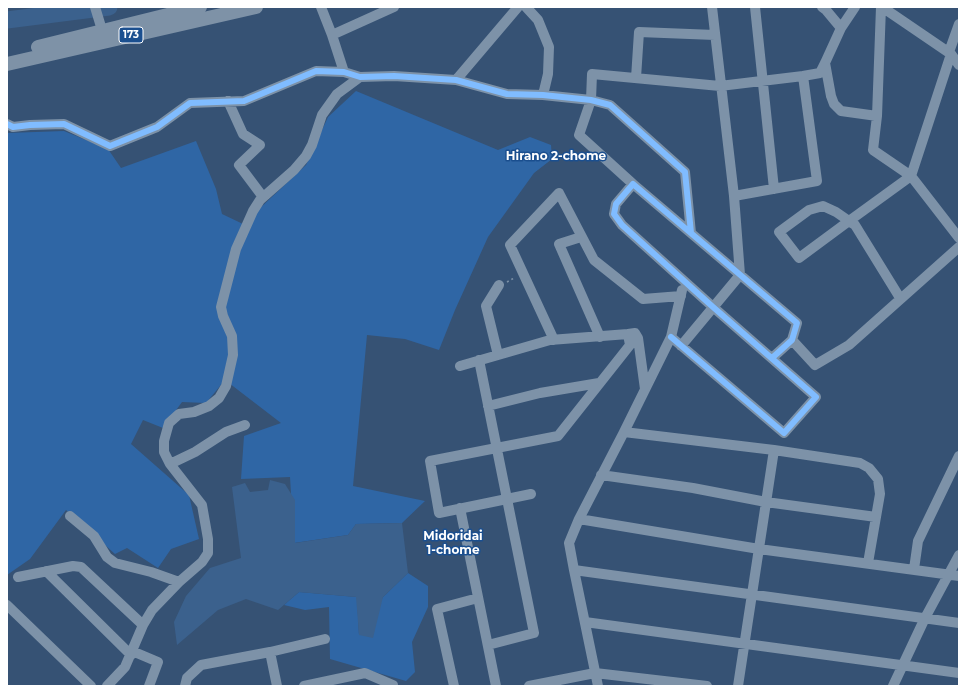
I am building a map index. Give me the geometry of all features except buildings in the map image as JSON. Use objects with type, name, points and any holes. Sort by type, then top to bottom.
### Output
[{"type":"highway","name":"173","points":[[7,55],[102,30],[200,7]]},
{"type":"highway","name":"173","points":[[7,64],[256,7]]},
{"type":"street","points":[[95,7],[102,30]]},
{"type":"street","points":[[321,7],[344,72]]},
{"type":"street","points":[[332,35],[394,7]]},
{"type":"street","points":[[456,80],[518,7]]},
{"type":"street","points":[[526,7],[538,20],[549,47],[548,74],[543,95]]},
{"type":"street","points":[[681,346],[740,275],[734,196],[712,7]]},
{"type":"street","points":[[755,7],[774,188]]},
{"type":"street","points":[[822,7],[841,28]]},
{"type":"street","points":[[772,358],[792,340],[797,323],[579,135],[591,100],[592,74],[721,86],[804,76],[820,72],[841,28],[855,7]]},
{"type":"street","points":[[881,7],[950,53],[959,65]]},
{"type":"street","points":[[881,7],[878,116],[873,150],[911,176],[959,238]]},
{"type":"street","points":[[900,298],[855,225],[849,221],[836,212],[823,206],[809,210],[779,232],[799,258],[849,221],[911,176],[958,27]]},
{"type":"street","points":[[636,78],[639,32],[715,35]]},
{"type":"street","points":[[825,63],[831,96],[834,104],[841,111],[878,116]]},
{"type":"street","points":[[7,124],[13,127],[64,124],[110,146],[157,127],[190,103],[244,101],[316,71],[344,72],[360,77],[394,76],[456,80],[507,94],[543,95],[591,100],[610,105],[685,172],[691,233]]},
{"type":"street","points":[[734,196],[817,181],[804,76]]},
{"type":"street","points":[[113,684],[125,667],[143,625],[152,610],[179,582],[202,562],[208,553],[208,539],[202,505],[170,464],[164,452],[164,441],[169,423],[179,414],[194,412],[209,406],[219,398],[226,386],[233,355],[232,336],[220,307],[236,249],[253,211],[260,200],[294,170],[306,156],[312,145],[322,115],[337,94],[360,77]]},
{"type":"street","points":[[228,101],[243,134],[260,145],[239,165],[263,197]]},
{"type":"street","points":[[634,184],[616,204],[614,214],[622,225],[816,397],[784,432],[671,337]]},
{"type":"street","points":[[554,340],[510,246],[559,193],[594,260],[643,299],[681,296]]},
{"type":"street","points":[[581,237],[559,244],[600,337]]},
{"type":"street","points":[[792,340],[815,365],[849,345],[959,247]]},
{"type":"street","points":[[598,686],[569,543],[579,519],[671,337],[684,280]]},
{"type":"street","points":[[498,355],[486,306],[499,285]]},
{"type":"street","points":[[460,366],[554,340],[635,333],[638,338],[645,389]]},
{"type":"street","points":[[531,494],[439,513],[430,462],[558,436],[630,345],[628,334]]},
{"type":"street","points":[[479,360],[534,633],[488,645]]},
{"type":"street","points":[[488,406],[540,393],[599,383]]},
{"type":"street","points":[[170,464],[195,452],[226,432],[245,425]]},
{"type":"street","points":[[624,432],[774,450],[860,463],[869,468],[878,479],[880,494],[868,563]]},
{"type":"street","points":[[738,686],[774,450]]},
{"type":"street","points":[[914,569],[918,541],[955,473],[959,456]]},
{"type":"street","points":[[602,475],[694,488],[766,502],[876,517]]},
{"type":"street","points":[[460,508],[496,686]]},
{"type":"street","points":[[70,516],[94,536],[107,558],[115,563],[151,572],[179,582]]},
{"type":"street","points":[[579,519],[759,549],[954,575]]},
{"type":"street","points":[[893,686],[925,618],[954,575],[959,555]]},
{"type":"street","points":[[18,577],[73,566],[81,567],[143,625]]},
{"type":"street","points":[[574,570],[959,623]]},
{"type":"street","points":[[46,571],[131,653],[158,662],[150,686]]},
{"type":"street","points":[[454,686],[437,609],[478,598]]},
{"type":"street","points":[[7,605],[91,686]]},
{"type":"street","points":[[585,622],[904,664],[959,673]]},
{"type":"street","points":[[185,686],[187,678],[201,665],[270,652],[325,639]]},
{"type":"street","points":[[270,652],[277,686]]},
{"type":"street","points":[[529,686],[595,672],[707,686]]},
{"type":"street","points":[[304,686],[365,673],[393,686]]},
{"type":"path","points":[[499,285],[523,274]]},
{"type":"shaded area","points":[[356,91],[498,150],[530,137],[551,145],[552,159],[534,173],[488,237],[455,310],[439,350],[405,339],[367,335],[353,486],[425,501],[402,523],[356,524],[348,535],[294,543],[290,477],[241,479],[244,436],[281,423],[225,380],[206,403],[182,402],[163,428],[143,420],[131,444],[189,495],[199,539],[171,549],[158,568],[127,548],[115,554],[66,510],[30,559],[7,575],[7,133],[64,131],[108,149],[121,168],[196,141],[216,189],[222,214],[243,224],[306,165],[328,117]]},
{"type":"shaded area","points":[[270,480],[285,484],[295,500],[295,543],[348,535],[356,524],[402,523],[408,573],[383,597],[373,638],[359,635],[356,597],[299,592],[278,610],[246,599],[218,610],[177,645],[174,622],[186,596],[210,568],[241,558],[232,487],[245,483],[250,492],[268,490]]},
{"type":"shaded area","points":[[408,573],[428,586],[428,607],[412,642],[415,672],[406,681],[330,659],[329,607],[305,610],[284,605],[299,592],[357,597],[359,635],[383,597]]},
{"type":"waterway","points":[[7,20],[109,7]]},
{"type":"cycle path","points":[[7,124],[13,127],[64,124],[110,146],[157,127],[190,103],[244,101],[316,71],[344,72],[360,77],[394,76],[456,80],[507,94],[543,95],[591,100],[610,105],[685,172],[691,233]]},
{"type":"cycle path","points":[[671,337],[784,433],[816,397],[713,307],[622,225],[614,214],[616,204],[633,184],[797,323],[792,340],[772,358]]},
{"type":"district","name":"Hirano 2-chome","points":[[556,156]]},
{"type":"district","name":"Midoridai 1-chome","points":[[453,543]]}]
